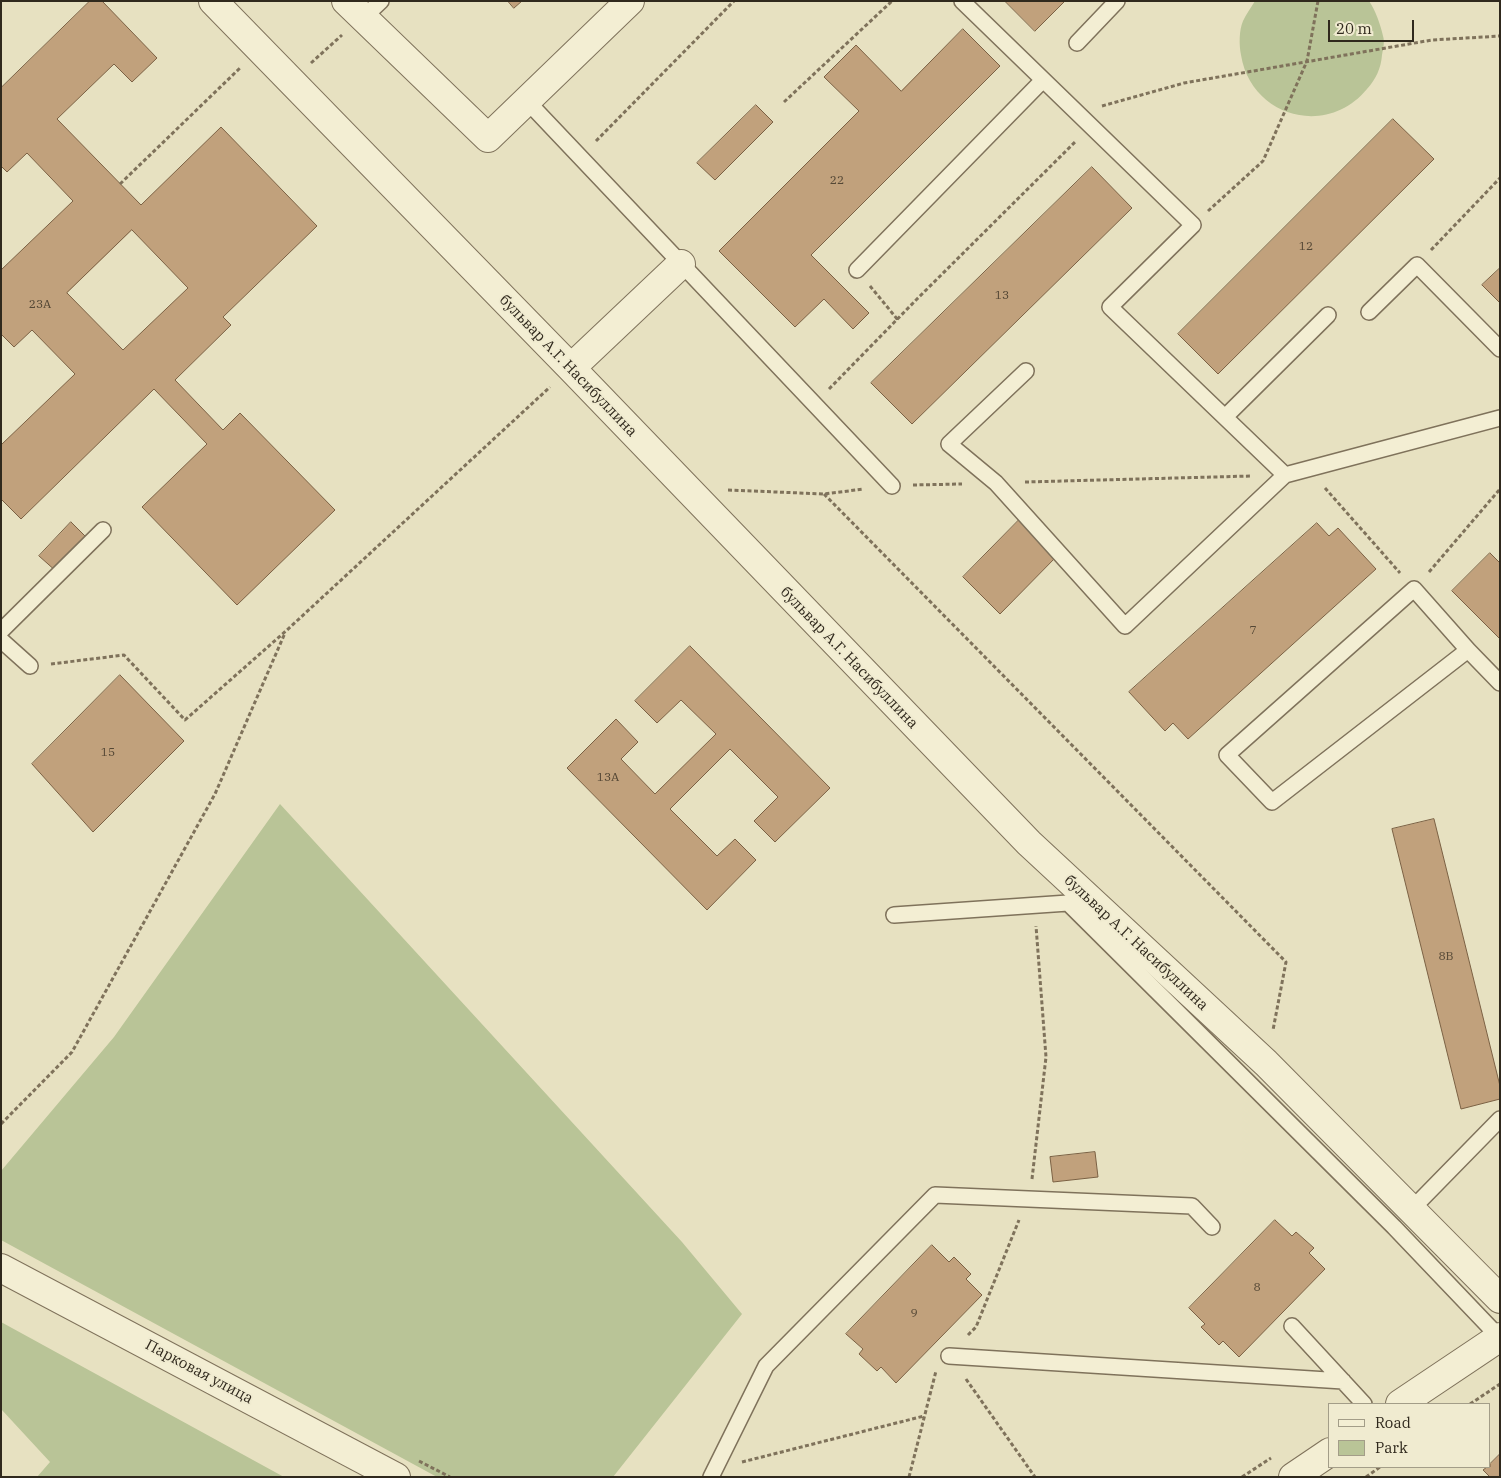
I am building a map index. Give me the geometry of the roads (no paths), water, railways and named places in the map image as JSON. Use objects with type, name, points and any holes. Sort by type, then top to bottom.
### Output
[{"type":"street","name":"бульвар А.Г. Насибуллина","points":[[213,1],[1029,843],[1266,1063],[1500,1299]]},
{"type":"street","points":[[364,7],[488,138],[630,1]]},
{"type":"street","points":[[570,368],[681,264]]},
{"type":"street","name":"Парковая улица","points":[[1,1268],[396,1477]]},
{"type":"street","points":[[1401,1403],[1499,1337]]},
{"type":"street","points":[[1293,1477],[1328,1453]]},
{"type":"lane","points":[[962,1],[1193,225],[1110,307],[1285,475]]},
{"type":"lane","points":[[1077,43],[1117,1]]},
{"type":"lane","points":[[857,270],[1044,80]]},
{"type":"lane","points":[[527,101],[892,486]]},
{"type":"lane","points":[[1369,312],[1417,265],[1500,349]]},
{"type":"lane","points":[[1225,417],[1328,315]]},
{"type":"lane","points":[[1026,371],[949,444],[996,483],[1125,626],[1285,475],[1500,418]]},
{"type":"lane","points":[[1,631],[103,530]]},
{"type":"lane","points":[[1468,650],[1272,802],[1228,755],[1414,589],[1500,683]]},
{"type":"lane","points":[[1,640],[30,666]]},
{"type":"lane","points":[[894,915],[1068,903],[1394,1227],[1499,1337]]},
{"type":"lane","points":[[1394,1227],[1500,1119]]},
{"type":"lane","points":[[713,1473],[766,1366],[935,1195],[1192,1206],[1212,1227]]},
{"type":"lane","points":[[1292,1326],[1363,1403]]},
{"type":"lane","points":[[949,1356],[1343,1381]]}]
